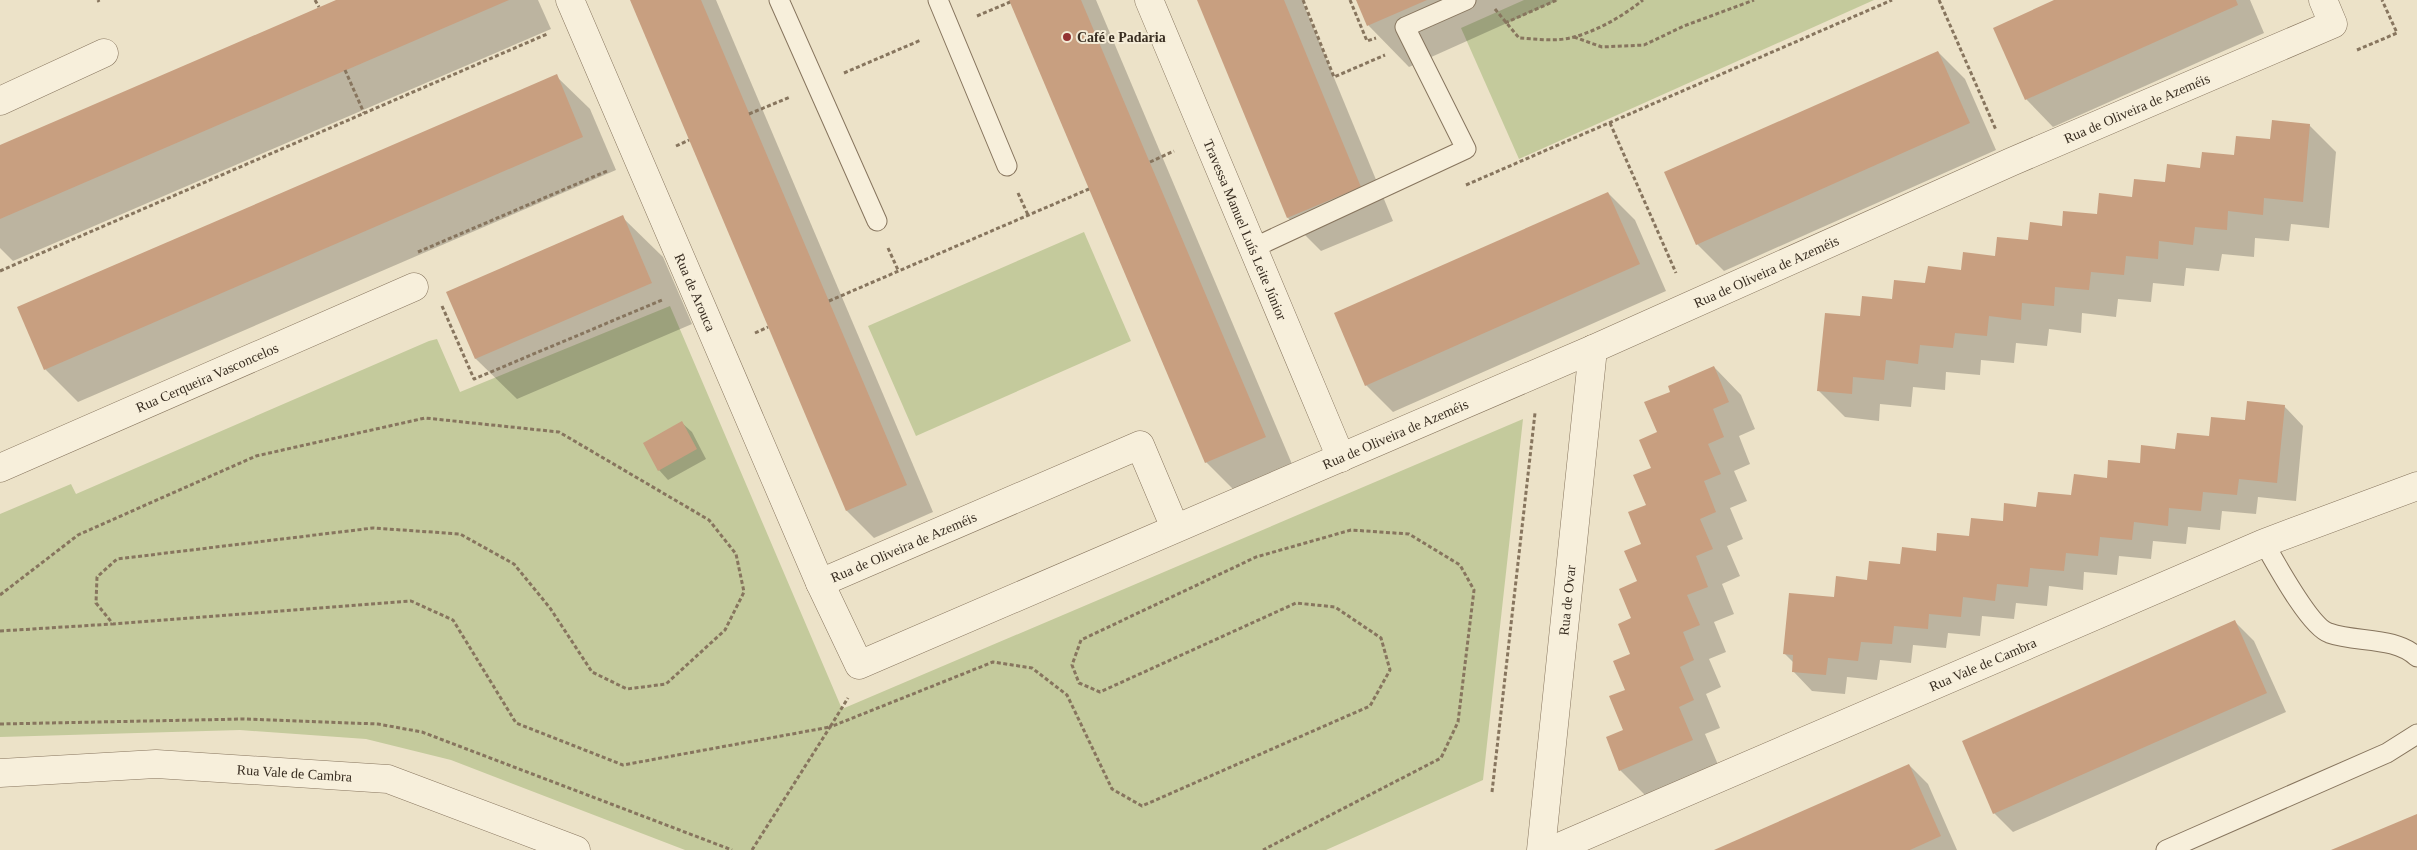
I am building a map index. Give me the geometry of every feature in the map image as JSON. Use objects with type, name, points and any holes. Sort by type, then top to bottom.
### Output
[{"type":"street","name":"Rua de Arouca","points":[[570,0],[820,583]]},
{"type":"street","name":"Travessa Manuel Luís Leite Júnior","points":[[1148,0],[1341,458]]},
{"type":"street","name":"Rua de Oliveira de Azeméis","points":[[1175,528],[1140,445],[820,583],[859,665],[1593,349],[2002,166],[2334,24],[2323,0]]},
{"type":"street","points":[[0,101],[104,53]]},
{"type":"street","name":"Rua Cerqueira Vasconcelos","points":[[0,468],[414,287]]},
{"type":"street","name":"Rua de Ovar","points":[[1541,850],[1593,349]]},
{"type":"street","name":"Rua Vale de Cambra","points":[[1552,850],[1584,844],[2264,543],[2417,486]]},
{"type":"street","name":"Rua Vale de Cambra","points":[[0,773],[156,764],[388,780],[576,850]]},
{"type":"lane","points":[[779,0],[877,221]]},
{"type":"lane","points":[[938,0],[1007,166]]},
{"type":"lane","points":[[1253,248],[1466,150],[1405,27],[1466,0]]},
{"type":"lane","points":[[2264,543],[2296,599],[2327,633],[2406,647],[2417,657]]},
{"type":"lane","points":[[2166,850],[2387,753],[2417,734]]},
{"type":"path","points":[[315,0],[319,7]]},
{"type":"path","points":[[1302,0],[1334,77],[1375,59]]},
{"type":"path","points":[[1350,0],[1363,32]]},
{"type":"path","points":[[1505,23],[1557,0]]},
{"type":"path","points":[[1574,37],[1624,15],[1643,0]]},
{"type":"path","points":[[1494,8],[1519,38],[1574,37],[1602,48],[1644,46],[1684,26],[1754,0]]},
{"type":"path","points":[[1465,186],[1892,0]]},
{"type":"path","points":[[1939,0],[2000,138]]},
{"type":"path","points":[[2351,53],[2397,33],[2382,0]]},
{"type":"path","points":[[750,114],[1010,2]]},
{"type":"path","points":[[0,271],[556,30]]},
{"type":"path","points":[[345,70],[364,113]]},
{"type":"path","points":[[1610,123],[1677,276]]},
{"type":"path","points":[[676,146],[689,140]]},
{"type":"path","points":[[1150,162],[1174,151]]},
{"type":"path","points":[[421,259],[418,252],[616,167]]},
{"type":"path","points":[[829,301],[1089,188]]},
{"type":"path","points":[[438,298],[474,379],[663,299]]},
{"type":"path","points":[[755,334],[768,328]]},
{"type":"path","points":[[1492,792],[1535,413],[1529,411]]},
{"type":"path","points":[[0,595],[78,535],[256,456],[426,418],[558,432],[709,520],[736,554],[744,592],[725,630],[666,684],[627,689],[592,672],[550,608],[514,564],[460,534],[373,528],[117,559],[97,577],[96,603],[113,624]]},
{"type":"path","points":[[0,632],[411,601],[453,620],[516,723],[623,766],[830,727],[993,662],[1032,668],[1067,695],[1112,789],[1142,806],[1370,706],[1390,670],[1382,638],[1335,607],[1296,603],[1100,692],[1079,683],[1072,665],[1081,640],[1256,557],[1351,530],[1409,534],[1460,565],[1474,590],[1458,722],[1441,758],[1263,850]]},
{"type":"path","points":[[844,689],[848,698]]},
{"type":"path","points":[[752,850],[848,698],[857,694]]},
{"type":"green space","points":[[1524,0],[1874,0],[1519,159],[1461,28]]},
{"type":"green space","points":[[1084,232],[1131,341],[916,436],[868,326]]},
{"type":"green space","points":[[670,306],[842,709],[1523,419],[1483,780],[1326,850],[685,850],[451,760],[366,739],[240,730],[0,737],[0,514],[71,484],[76,494],[429,341],[437,339],[460,392]]},
{"type":"building","points":[[336,0],[509,0],[0,219],[0,145]]},
{"type":"building","points":[[630,0],[701,0],[907,485],[846,511]]},
{"type":"building","points":[[1009,0],[1081,0],[1266,437],[1205,463]]},
{"type":"building","points":[[1197,0],[1284,0],[1361,187],[1287,218]]},
{"type":"building","points":[[1356,0],[1427,0],[1367,26]]},
{"type":"building","points":[[2054,0],[2236,0],[2238,5],[2025,100],[1993,28]]},
{"type":"building","points":[[1938,51],[1970,123],[1696,245],[1664,172]]},
{"type":"building","points":[[557,74],[583,137],[44,370],[17,307]]},
{"type":"building","points":[[2272,120],[2310,124],[2303,202],[2264,198],[2263,215],[2228,211],[2227,230],[2195,227],[2193,245],[2159,241],[2158,259],[2126,256],[2124,275],[2091,272],[2089,290],[2055,287],[2054,306],[2022,303],[2021,320],[1989,316],[1987,336],[1955,333],[1953,348],[1920,345],[1918,364],[1886,360],[1884,380],[1853,377],[1852,394],[1817,391],[1825,313],[1860,316],[1862,296],[1892,299],[1894,280],[1925,283],[1928,266],[1961,270],[1963,252],[1995,256],[1997,237],[2028,240],[2030,222],[2062,226],[2063,211],[2097,214],[2099,193],[2132,197],[2134,179],[2165,182],[2167,164],[2200,168],[2202,152],[2234,155],[2236,136],[2270,139]]},
{"type":"building","points":[[1608,192],[1640,264],[1365,386],[1334,313]]},
{"type":"building","points":[[623,215],[652,283],[475,359],[446,292]]},
{"type":"building","points":[[1714,366],[1729,402],[1713,409],[1724,437],[1708,444],[1721,474],[1704,481],[1716,512],[1700,519],[1713,549],[1696,556],[1708,587],[1687,595],[1700,625],[1683,632],[1694,660],[1680,667],[1694,700],[1679,707],[1693,740],[1619,771],[1606,737],[1623,730],[1609,696],[1625,690],[1613,661],[1630,654],[1618,624],[1631,618],[1619,589],[1637,581],[1624,551],[1641,544],[1628,512],[1646,505],[1633,475],[1651,468],[1639,440],[1657,432],[1644,402],[1670,392],[1668,386]]},
{"type":"building","points":[[2247,401],[2285,405],[2277,483],[2239,479],[2237,495],[2203,492],[2201,511],[2169,508],[2168,526],[2134,522],[2132,540],[2100,537],[2098,556],[2066,553],[2064,571],[2030,568],[2028,587],[1997,584],[1995,601],[1963,597],[1961,617],[1929,614],[1928,629],[1894,626],[1892,644],[1861,642],[1858,661],[1828,658],[1826,675],[1792,672],[1793,655],[1783,654],[1789,593],[1834,597],[1836,576],[1867,580],[1869,561],[1900,564],[1902,547],[1936,551],[1937,533],[1969,536],[1971,518],[2003,521],[2004,503],[2036,507],[2038,492],[2071,495],[2074,474],[2107,478],[2108,460],[2140,463],[2141,445],[2175,449],[2177,433],[2209,436],[2211,417],[2245,420]]},
{"type":"building","points":[[682,421],[697,449],[658,471],[643,443]]},
{"type":"building","points":[[2235,620],[2267,693],[1993,814],[1962,741]]},
{"type":"building","points":[[1909,764],[1941,836],[1910,850],[1714,850]]},
{"type":"building","points":[[2417,814],[2417,850],[2331,850]]},
{"type":"place","name":"Café e Padaria","points":[[1067,37]]}]
